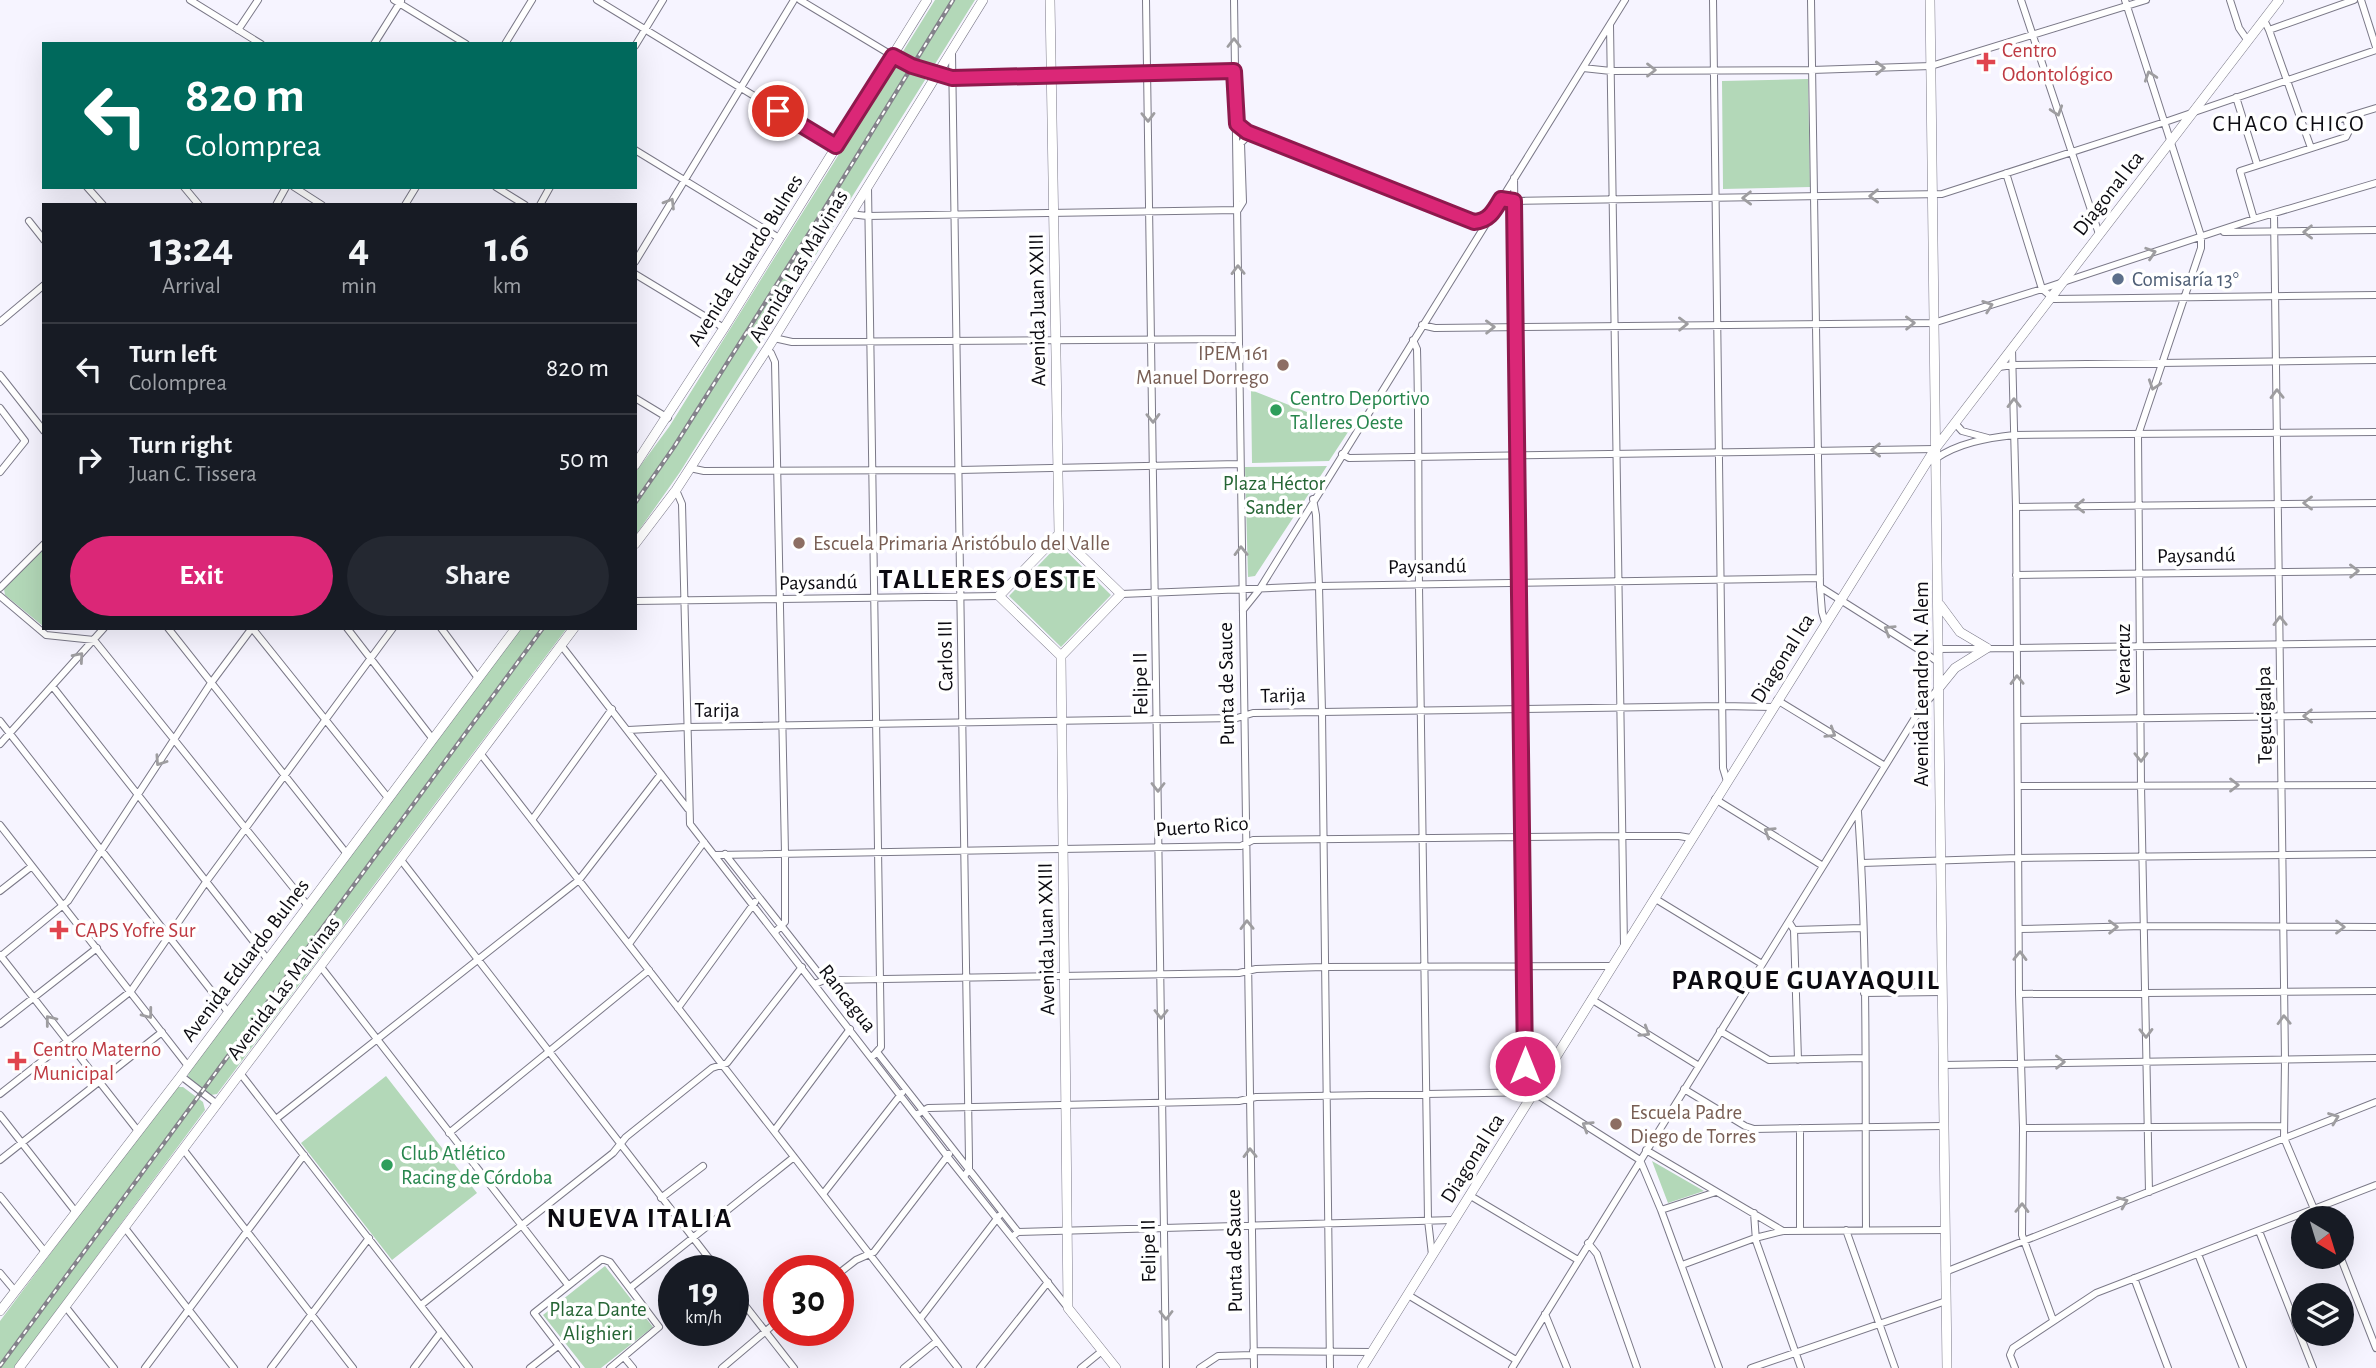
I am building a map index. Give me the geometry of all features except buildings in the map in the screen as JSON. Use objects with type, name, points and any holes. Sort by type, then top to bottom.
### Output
[{"type":"main road","name":"Avenida Eduardo Bulnes","points":[[637,462],[668,418],[927,0]]},
{"type":"main road","name":"Avenida Las Malvinas","points":[[637,541],[676,490],[775,338],[983,0]]},
{"type":"main road","name":"Avenida Juan XXIII","points":[[1050,0],[1059,534]]},
{"type":"main road","name":"Avenida Leandro N. Alem","points":[[1930,0],[1947,1368]]},
{"type":"main road","name":"Diagonal Ica","points":[[1362,1368],[1525,1106],[1529,1092],[1591,999],[1825,622],[1935,454],[2050,297],[2279,0]]},
{"type":"main road","points":[[1059,534],[1121,594],[1061,656],[999,596],[1059,534]]},
{"type":"main road","points":[[1938,603],[1960,632],[1987,648],[1955,668],[1938,689]]},
{"type":"main road","name":"Avenida Eduardo Bulnes","points":[[0,1311],[181,1076],[514,630]]},
{"type":"main road","name":"Avenida Las Malvinas","points":[[19,1368],[572,630]]},
{"type":"main road","name":"Avenida Juan XXIII","points":[[1061,656],[1068,1308]]},
{"type":"main road","name":"Rancagua","points":[[1068,1308],[1116,1368]]},
{"type":"street","points":[[190,0],[256,42]]},
{"type":"street","points":[[238,30],[258,0]]},
{"type":"street","points":[[506,42],[532,0]]},
{"type":"street","points":[[597,0],[836,146]]},
{"type":"street","points":[[637,43],[663,0]]},
{"type":"street","points":[[637,259],[794,0]]},
{"type":"street","points":[[800,0],[893,56],[952,78],[1234,71]]},
{"type":"street","name":"Felipe II","points":[[1146,0],[1166,1368]]},
{"type":"street","name":"Punta de Sauce","points":[[1234,0],[1254,1368]]},
{"type":"street","points":[[1242,612],[1259,590],[1625,0]]},
{"type":"street","points":[[1713,0],[1723,768],[1727,781]]},
{"type":"street","points":[[1811,0],[1820,587],[1825,622]]},
{"type":"street","points":[[2021,0],[2099,234]]},
{"type":"street","points":[[1583,68],[1611,71],[1812,70],[1931,66],[2126,3],[2146,0]]},
{"type":"street","points":[[2230,0],[2239,29],[2248,41]]},
{"type":"street","points":[[2269,30],[2354,0]]},
{"type":"street","points":[[1501,199],[1514,201],[1933,195],[2165,122],[2376,48],[2361,0]]},
{"type":"street","points":[[375,42],[398,1],[463,42]]},
{"type":"street","name":"Veracruz","points":[[2126,3],[2201,236],[2201,248],[2138,435],[2149,1192]]},
{"type":"street","points":[[2264,20],[2311,148]]},
{"type":"street","points":[[1610,25],[1622,707],[1623,947]]},
{"type":"street","name":"Carlos III","points":[[952,48],[969,1169]]},
{"type":"street","points":[[2236,97],[2257,164]]},
{"type":"street","points":[[2304,130],[2376,108]]},
{"type":"street","points":[[2254,219],[2240,171],[2346,136],[2349,131],[2346,117]]},
{"type":"street","points":[[1237,124],[1247,132],[1474,222],[1490,216]]},
{"type":"street","points":[[850,214],[867,216],[1238,210],[1243,202],[1241,142],[1256,135]]},
{"type":"street","points":[[637,151],[779,238]]},
{"type":"street","points":[[2006,173],[2042,289],[2058,300],[2376,295]]},
{"type":"street","points":[[1514,178],[1529,1092]]},
{"type":"street","points":[[1422,325],[1435,328],[1933,323],[2254,219],[2376,183]]},
{"type":"street","points":[[868,185],[881,1047],[874,1055]]},
{"type":"street","points":[[89,189],[101,203]]},
{"type":"street","points":[[186,189],[197,203]]},
{"type":"street","points":[[297,189],[319,203]]},
{"type":"street","points":[[499,189],[522,203]]},
{"type":"street","name":"Tegucigalpa","points":[[2274,214],[2282,928],[2286,1060],[2284,1138],[2316,1206]]},
{"type":"street","points":[[29,221],[42,237]]},
{"type":"street","points":[[1474,222],[1477,237]]},
{"type":"street","points":[[2217,232],[2376,230]]},
{"type":"street","points":[[637,275],[724,328]]},
{"type":"street","points":[[0,322],[42,287]]},
{"type":"street","points":[[775,338],[792,342],[1239,338]]},
{"type":"street","points":[[1413,340],[1417,349],[1419,456],[1427,966],[1427,1220],[1432,1255]]},
{"type":"street","points":[[2012,349],[2023,1243],[2053,1320]]},
{"type":"street","points":[[767,350],[775,362],[785,853],[785,922],[775,932]]},
{"type":"street","points":[[1999,367],[2376,360]]},
{"type":"street","points":[[2,381],[42,429]]},
{"type":"street","points":[[637,399],[668,418]]},
{"type":"street","points":[[0,408],[25,441],[0,472]]},
{"type":"street","points":[[1957,426],[1961,446]]},
{"type":"street","points":[[1957,426],[1989,438]]},
{"type":"street","points":[[1342,454],[1349,458],[1818,451],[1935,454],[1989,438],[2014,435],[2376,432]]},
{"type":"street","points":[[690,468],[704,471],[959,470],[1239,464]]},
{"type":"street","points":[[676,490],[682,504],[687,601],[689,811]]},
{"type":"street","points":[[1313,499],[1316,515],[1322,712],[1330,1368]]},
{"type":"street","points":[[2016,508],[2376,503]]},
{"type":"street","points":[[0,588],[42,546]]},
{"type":"street","name":"Paysandú","points":[[2016,575],[2376,571]]},
{"type":"street","name":"Paysandú","points":[[1121,594],[1521,581],[1820,578]]},
{"type":"street","points":[[1820,587],[1937,660]]},
{"type":"street","points":[[0,596],[46,635],[94,640],[308,906]]},
{"type":"street","name":"Paysandú","points":[[637,601],[999,596]]},
{"type":"street","points":[[0,744],[102,630]]},
{"type":"street","points":[[170,630],[347,854]]},
{"type":"street","points":[[138,1131],[0,956],[64,907],[211,683],[251,630]]},
{"type":"street","points":[[254,630],[389,799]]},
{"type":"street","points":[[349,630],[432,738]]},
{"type":"street","points":[[0,1094],[131,991],[206,882],[391,630]]},
{"type":"street","points":[[442,630],[478,678]]},
{"type":"street","points":[[1938,649],[2376,643]]},
{"type":"street","name":"Rancagua","points":[[561,645],[689,811],[691,824],[704,842],[850,1029],[969,1169],[1018,1232]]},
{"type":"street","points":[[53,687],[268,960]]},
{"type":"street","points":[[1512,1368],[1921,708],[1938,689]]},
{"type":"street","points":[[1775,704],[1885,766]]},
{"type":"street","name":"Tarija","points":[[628,730],[1237,718],[1253,713],[1775,704]]},
{"type":"street","points":[[532,820],[612,709]]},
{"type":"street","points":[[2018,720],[2376,715]]},
{"type":"street","points":[[0,721],[228,1012]]},
{"type":"street","points":[[480,753],[958,1368]]},
{"type":"street","points":[[276,1119],[579,880],[662,775]]},
{"type":"street","points":[[2018,786],[2376,785]]},
{"type":"street","points":[[1716,799],[1823,866]]},
{"type":"street","points":[[1858,810],[1862,863],[1866,1229]]},
{"type":"street","points":[[0,825],[188,1066]]},
{"type":"street","name":"Puerto Rico","points":[[715,855],[1241,846],[1253,840],[1623,836],[1691,838]]},
{"type":"street","points":[[629,944],[704,842]]},
{"type":"street","name":"Rancagua","points":[[725,854],[824,980]]},
{"type":"street","points":[[1862,863],[2018,858],[2376,854]]},
{"type":"street","points":[[401,860],[706,1255]]},
{"type":"street","points":[[0,891],[32,866]]},
{"type":"street","points":[[678,1008],[759,897]]},
{"type":"street","points":[[1654,898],[1762,964]]},
{"type":"street","points":[[1789,922],[1794,930],[1798,1060]]},
{"type":"street","points":[[2020,929],[2144,926],[2376,927]]},
{"type":"street","points":[[1794,930],[1862,928]]},
{"type":"street","points":[[0,1024],[97,948]]},
{"type":"street","points":[[815,984],[824,980],[1239,973],[1325,967],[1611,966]]},
{"type":"street","points":[[321,967],[568,1285]]},
{"type":"street","points":[[421,1305],[613,1153],[626,1138],[712,1068],[723,1066],[731,1059],[802,967]]},
{"type":"street","points":[[449,1133],[649,971]]},
{"type":"street","points":[[2019,994],[2376,990]]},
{"type":"street","points":[[1864,993],[1942,992]]},
{"type":"street","points":[[1591,999],[1699,1066]]},
{"type":"street","points":[[774,1131],[850,1029]]},
{"type":"street","points":[[1720,1031],[1769,1060],[1865,1058]]},
{"type":"street","points":[[0,1160],[162,1032]]},
{"type":"street","points":[[1943,1065],[2376,1058]]},
{"type":"street","points":[[240,1073],[469,1368]]},
{"type":"street","points":[[181,1076],[217,1104]]},
{"type":"street","points":[[1684,1089],[1749,1128],[1943,1126]]},
{"type":"street","points":[[823,1194],[903,1092]]},
{"type":"street","points":[[919,1112],[967,1106],[1529,1092],[1640,1160],[1719,1368]]},
{"type":"street","points":[[1945,1272],[2376,1102]]},
{"type":"street","name":"Rancagua","points":[[919,1112],[947,1156],[1068,1308]]},
{"type":"street","points":[[0,1115],[75,1211]]},
{"type":"street","points":[[2023,1128],[2284,1126]]},
{"type":"street","points":[[1800,1128],[1800,1230]]},
{"type":"street","points":[[183,1149],[353,1368]]},
{"type":"street","points":[[854,1262],[870,1255],[953,1150]]},
{"type":"street","points":[[1646,1150],[1783,1231]]},
{"type":"street","points":[[145,1368],[304,1155]]},
{"type":"street","points":[[630,1289],[794,1157]]},
{"type":"street","points":[[661,1198],[703,1166]]},
{"type":"street","points":[[964,1177],[969,1169]]},
{"type":"street","points":[[2322,1206],[2376,1185]]},
{"type":"street","points":[[1661,1210],[1716,1192]]},
{"type":"street","points":[[0,1195],[45,1252]]},
{"type":"street","points":[[1469,1195],[1578,1259]]},
{"type":"street","points":[[920,1319],[1003,1213]]},
{"type":"street","points":[[1754,1213],[1755,1238],[1801,1368]]},
{"type":"street","points":[[2015,1368],[2010,1355],[2013,1348],[2086,1298],[2291,1218]]},
{"type":"street","points":[[1012,1237],[1018,1232],[1454,1220]]},
{"type":"street","points":[[125,1228],[234,1368]]},
{"type":"street","points":[[1846,1230],[1895,1368]]},
{"type":"street","points":[[1682,1265],[1755,1238],[1783,1231],[1945,1230]]},
{"type":"street","points":[[2259,1231],[2313,1368]]},
{"type":"street","points":[[271,1368],[369,1238]]},
{"type":"street","points":[[1588,1243],[1597,1254],[1637,1368]]},
{"type":"street","points":[[2198,1254],[2243,1368]]},
{"type":"street","points":[[576,1368],[534,1313],[599,1260],[605,1260],[659,1327],[610,1368]]},
{"type":"street","points":[[2345,1269],[2376,1348]]},
{"type":"street","points":[[0,1273],[15,1291]]},
{"type":"street","points":[[2134,1278],[2168,1368]]},
{"type":"street","points":[[980,1368],[1048,1282]]},
{"type":"street","points":[[1408,1294],[1516,1360]]},
{"type":"street","points":[[1751,1368],[1946,1301]]},
{"type":"street","points":[[65,1306],[114,1368]]},
{"type":"street","points":[[749,1311],[763,1329]]},
{"type":"street","points":[[1545,1314],[1567,1368]]},
{"type":"street","points":[[414,1368],[441,1332]]},
{"type":"street","points":[[722,1368],[763,1334]]},
{"type":"street","points":[[904,1368],[937,1341]]},
{"type":"street","points":[[530,1368],[558,1346]]},
{"type":"street","points":[[776,1346],[794,1368]]},
{"type":"street","points":[[1080,1368],[1102,1351]]},
{"type":"street","points":[[1200,1368],[1218,1356],[1372,1352]]},
{"type":"street","points":[[624,1357],[633,1368]]},
{"type":"green space","points":[[935,0],[975,0],[680,472],[637,533],[637,470],[669,427]]},
{"type":"green space","points":[[1808,79],[1810,187],[1723,189],[1722,81]]},
{"type":"green space","name":"Centro Deportivo Talleres Oeste","points":[[1251,390],[1350,429],[1329,461],[1252,463]]},
{"type":"green space","name":"Plaza Héctor Sander","points":[[1327,466],[1255,576],[1248,577],[1245,467]]},
{"type":"green space","points":[[1059,544],[1111,595],[1061,647],[1009,596]]},
{"type":"green space","points":[[42,550],[42,625],[5,595],[4,589]]},
{"type":"green space","points":[[517,630],[565,630],[217,1094],[211,1095],[188,1078],[189,1068]]},
{"type":"green space","name":"Club Atlético Racing de Córdoba","points":[[386,1076],[477,1193],[392,1260],[301,1143]]},
{"type":"green space","points":[[175,1087],[183,1087],[203,1102],[205,1110],[14,1368],[0,1368],[0,1321]]},
{"type":"green space","points":[[1652,1161],[1704,1191],[1668,1203]]},
{"type":"green space","name":"Plaza Dante Alighieri","points":[[605,1266],[653,1327],[601,1368],[585,1368],[543,1315]]},
{"type":"railway","points":[[637,500],[674,447],[815,224],[953,0]]},
{"type":"railway","points":[[0,1366],[542,630]]},
{"type":"place","name":"Centro Odontológico","points":[[1986,62]]},
{"type":"place","name":"Comisaría 13°","points":[[2118,279]]},
{"type":"place","name":"IPEM 161 Manuel Dorrego","points":[[1283,365]]},
{"type":"place","name":"Centro Deportivo Talleres Oeste","points":[[1276,410]]},
{"type":"place","name":"Escuela Primaria Aristóbulo del Valle","points":[[799,543]]},
{"type":"place","name":"CAPS Yofre Sur","points":[[59,930]]},
{"type":"place","name":"Centro Materno Municipal","points":[[17,1061]]},
{"type":"place","name":"Escuela Padre Diego de Torres","points":[[1616,1124]]},
{"type":"place","name":"Club Atlético Racing de Córdoba","points":[[387,1165]]},
{"type":"district","name":"CHACO CHICO","points":[[2289,123]]},
{"type":"district","name":"TALLERES OESTE","points":[[988,578]]},
{"type":"district","name":"PARQUE GUAYAQUIL","points":[[1806,979]]},
{"type":"district","name":"NUEVA ITALIA","points":[[640,1217]]},
{"type":"route","points":[[778,111],[836,146],[893,56],[912,66],[952,78],[1234,71],[1237,124],[1247,132],[1474,222],[1490,216],[1501,199],[1514,201],[1522,657],[1525,1066]]}]
